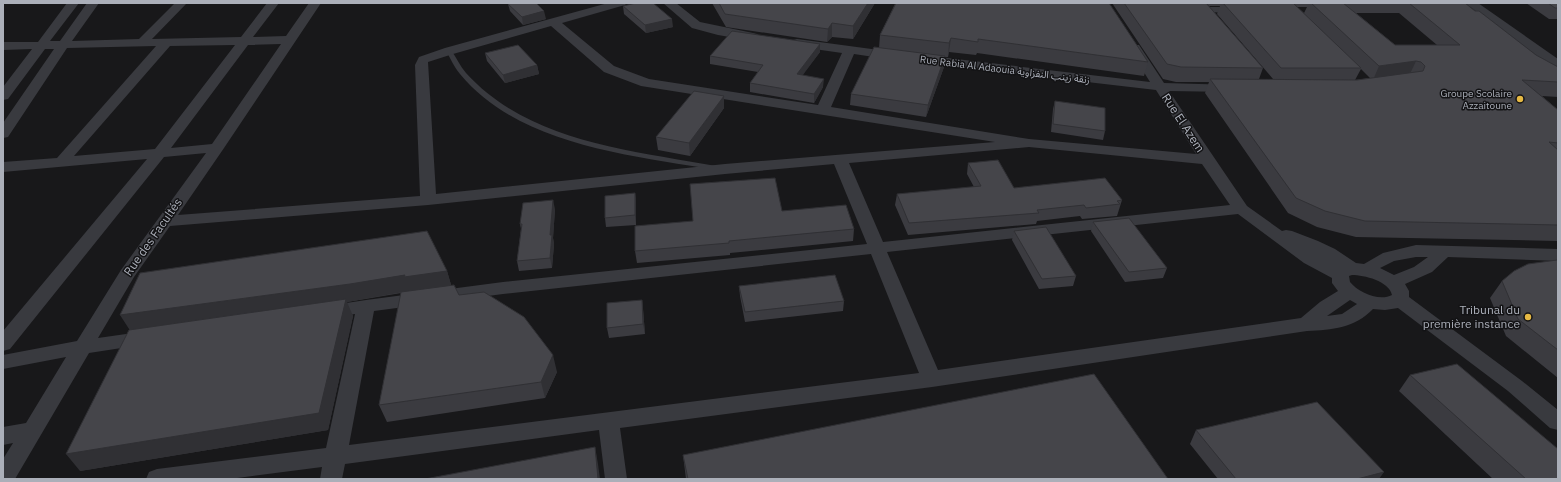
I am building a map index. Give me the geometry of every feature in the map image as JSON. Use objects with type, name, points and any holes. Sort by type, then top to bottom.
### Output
[{"type":"street","points":[[3,96],[73,3]]},
{"type":"street","points":[[3,134],[93,3]]},
{"type":"street","points":[[141,44],[181,3]]},
{"type":"street","points":[[3,344],[159,154],[273,3]]},
{"type":"street","name":"Rue des Facultés","points":[[3,479],[126,274],[217,148],[314,3]]},
{"type":"street","points":[[428,200],[421,64],[423,60],[621,3]]},
{"type":"street","points":[[668,3],[696,25],[718,31],[767,39]]},
{"type":"street","points":[[1471,3],[1558,65]]},
{"type":"street","points":[[1202,6],[1251,10]]},
{"type":"street","points":[[1202,6],[1215,22]]},
{"type":"street","points":[[553,22],[609,69],[646,83],[823,109],[1029,143],[1207,160]]},
{"type":"street","name":"Rue El Azem","points":[[1126,35],[1207,160],[1241,208],[1274,231],[1286,243],[1310,259],[1353,271],[1381,275],[1396,291],[1558,422]]},
{"type":"street","points":[[3,46],[165,44],[290,40]]},
{"type":"street","name":"Rue Rabia Al Adaouia زنقة زينب النفزاوية","points":[[782,41],[849,51],[1160,87],[1244,89]]},
{"type":"street","points":[[61,162],[165,44]]},
{"type":"street","points":[[823,109],[849,51]]},
{"type":"street","points":[[164,220],[428,200],[725,170],[1029,143]]},
{"type":"street","points":[[3,168],[217,148]]},
{"type":"street","points":[[840,160],[932,379]]},
{"type":"street","points":[[311,314],[511,288],[1241,208]]},
{"type":"street","points":[[1443,252],[1431,266],[1396,291],[1392,303],[1382,304],[1369,302],[1350,293],[1341,284],[1353,271],[1396,256],[1416,251],[1558,255]]},
{"type":"street","points":[[1307,324],[1322,308],[1334,300],[1350,293]]},
{"type":"street","points":[[157,479],[932,379],[1307,324],[1329,323],[1346,320],[1360,313],[1369,302]]},
{"type":"street","points":[[331,479],[366,306]]},
{"type":"street","points":[[3,362],[168,335]]},
{"type":"street","points":[[608,420],[616,479]]},
{"type":"street","points":[[3,436],[32,430]]},
{"type":"lane","points":[[450,51],[462,72],[501,107],[524,122],[552,134],[653,157],[725,170]]},
{"type":"building","points":[[536,3],[544,11],[522,17],[508,4]]},
{"type":"building","points":[[636,3],[653,3],[672,19],[645,25],[623,6]]},
{"type":"building","points":[[719,3],[868,3],[853,26],[832,23],[828,29],[725,14]]},
{"type":"building","points":[[896,3],[1109,3],[1148,62],[978,39],[978,42],[951,38],[949,43],[880,35]]},
{"type":"building","points":[[1124,3],[1206,3],[1263,68],[1181,67],[1167,64]]},
{"type":"building","points":[[1223,3],[1293,3],[1361,68],[1281,68]]},
{"type":"building","points":[[1311,3],[1343,3],[1395,45],[1460,45],[1409,3],[1465,3],[1475,11],[1479,11],[1536,55],[1558,67],[1558,82],[1522,80],[1558,110],[1558,143],[1549,142],[1558,150],[1558,225],[1365,221],[1325,211],[1296,198],[1210,79],[1357,80],[1423,71],[1425,66],[1421,62],[1416,61],[1379,66]]},
{"type":"building","points":[[1548,3],[1558,3],[1558,8],[1555,8]]},
{"type":"building","points":[[732,31],[820,44],[797,74],[824,79],[814,94],[750,83],[763,65],[710,56]]},
{"type":"building","points":[[518,45],[537,65],[503,75],[485,53]]},
{"type":"building","points":[[874,47],[945,56],[928,105],[851,94]]},
{"type":"building","points":[[694,91],[724,96],[689,143],[656,137]]},
{"type":"building","points":[[1055,101],[1105,108],[1105,131],[1053,124]]},
{"type":"building","points":[[998,160],[1014,188],[1105,178],[1122,200],[1117,201],[1120,204],[1086,208],[1084,205],[1037,210],[1039,213],[909,223],[897,194],[981,186],[968,163]]},
{"type":"building","points":[[775,178],[782,211],[846,205],[854,229],[729,241],[729,243],[635,251],[635,226],[693,221],[690,184]]},
{"type":"building","points":[[635,193],[635,215],[605,218],[605,196]]},
{"type":"building","points":[[553,200],[550,258],[517,261],[523,203]]},
{"type":"building","points":[[1129,218],[1167,268],[1129,272],[1093,222]]},
{"type":"building","points":[[1046,227],[1076,276],[1042,279],[1014,231]]},
{"type":"building","points":[[427,231],[447,271],[404,277],[405,275],[350,284],[120,315],[140,273]]},
{"type":"building","points":[[1558,260],[1558,350],[1518,319],[1502,281],[1514,271],[1528,264]]},
{"type":"building","points":[[835,275],[844,301],[745,312],[739,286]]},
{"type":"building","points":[[454,285],[459,295],[484,292],[524,317],[553,355],[541,382],[379,405],[401,292]]},
{"type":"building","points":[[346,299],[319,413],[66,454],[129,330]]},
{"type":"building","points":[[642,300],[643,324],[607,328],[607,303]]},
{"type":"building","points":[[1457,364],[1558,449],[1558,479],[1526,479],[1410,375]]},
{"type":"building","points":[[1094,374],[1168,479],[688,479],[683,455]]},
{"type":"building","points":[[1317,402],[1384,472],[1357,479],[1236,479],[1196,430]]},
{"type":"building","points":[[595,447],[598,479],[425,479]]},
{"type":"place","name":"Groupe Scolaire Azzaitoune","points":[[1520,99]]},
{"type":"place","name":"Tribunal du première instance","points":[[1528,317]]}]
